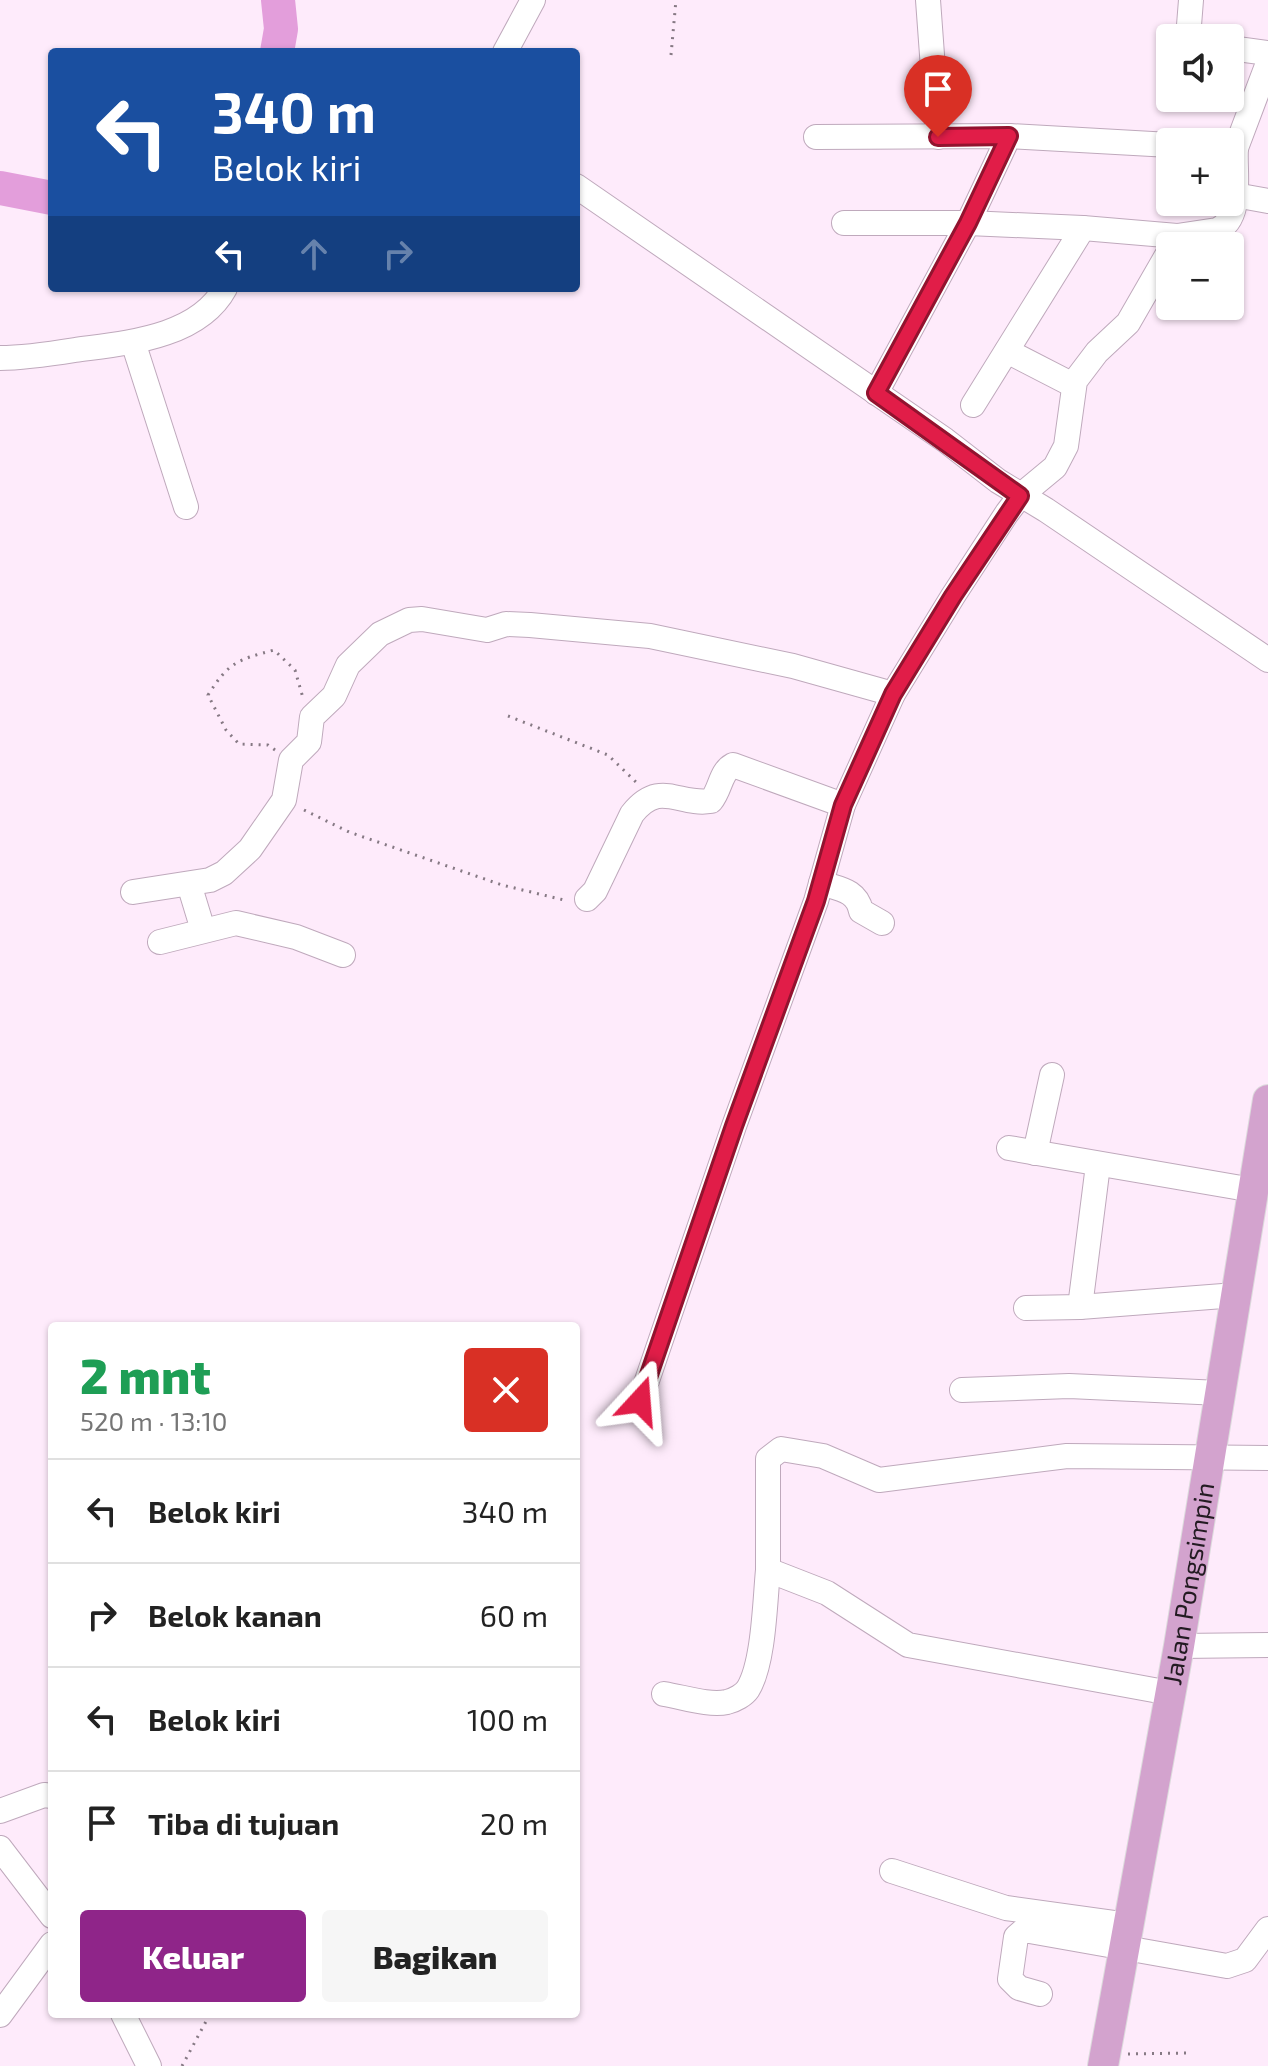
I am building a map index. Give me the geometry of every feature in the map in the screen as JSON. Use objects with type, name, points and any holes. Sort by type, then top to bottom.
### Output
[{"type":"main road","name":"Jalan Pongsimpin","points":[[1104,2060],[1179,1646],[1268,1100]]},
{"type":"street","points":[[507,48],[533,0]]},
{"type":"street","points":[[928,0],[938,137]]},
{"type":"street","points":[[1189,24],[1191,0]]},
{"type":"street","points":[[1244,50],[1268,53]]},
{"type":"street","points":[[1241,128],[1268,63]]},
{"type":"street","points":[[876,393],[968,223],[1009,136]]},
{"type":"street","points":[[816,137],[1009,136],[1156,144]]},
{"type":"street","points":[[580,189],[1020,496],[1046,510],[1268,660]]},
{"type":"street","points":[[1244,197],[1268,201]]},
{"type":"street","points":[[1210,232],[1223,228],[1232,216]]},
{"type":"street","points":[[844,223],[968,223],[1083,228],[1156,241]]},
{"type":"street","points":[[973,405],[1083,228]]},
{"type":"street","points":[[640,1401],[821,883],[843,805],[893,694],[953,596],[1020,496],[1055,467],[1066,446],[1073,385],[1097,352],[1128,323],[1156,274]]},
{"type":"street","points":[[0,358],[133,342],[165,332],[205,312],[222,292]]},
{"type":"street","points":[[133,342],[186,507]]},
{"type":"street","points":[[1007,351],[1073,385]]},
{"type":"street","points":[[133,892],[210,880],[250,849],[284,800],[291,760],[309,742],[312,717],[334,696],[348,665],[373,639],[390,628],[422,619],[487,630],[506,624],[650,636],[793,666],[893,694]]},
{"type":"street","points":[[587,899],[595,891],[632,814],[649,798],[668,794],[711,801],[725,771],[733,765],[843,805]]},
{"type":"street","points":[[821,883],[853,894],[859,901],[861,911],[882,923]]},
{"type":"street","points":[[189,884],[203,930]]},
{"type":"street","points":[[160,942],[236,923],[296,937],[343,955]]},
{"type":"street","points":[[1035,1153],[1052,1075]]},
{"type":"street","points":[[1009,1148],[1253,1190]]},
{"type":"street","points":[[1080,1307],[1098,1165]]},
{"type":"street","points":[[1026,1308],[1236,1295]]},
{"type":"street","points":[[962,1390],[1069,1386],[1220,1393]]},
{"type":"street","points":[[664,1694],[723,1702],[737,1699],[747,1691],[754,1675],[763,1627],[768,1570],[767,1465],[771,1455],[781,1449],[823,1456],[879,1480],[1067,1456],[1268,1458]]},
{"type":"street","points":[[768,1570],[827,1593],[908,1645],[1170,1693]]},
{"type":"street","points":[[1179,1646],[1268,1645]]},
{"type":"street","points":[[0,1811],[48,1796]]},
{"type":"street","points":[[0,1848],[48,1911]]},
{"type":"street","points":[[892,1871],[1006,1908],[1126,1937],[1227,1966],[1245,1960],[1268,1929]]},
{"type":"street","points":[[1040,1994],[1019,1988],[1010,1979],[1016,1937],[1021,1931],[1126,1937]]},
{"type":"street","points":[[0,2015],[48,1949]]},
{"type":"street","points":[[125,2018],[149,2066]]},
{"type":"path","points":[[671,55],[676,0]]},
{"type":"path","points":[[291,760],[268,745],[239,744],[226,730],[208,695],[239,659],[274,650],[295,670],[310,724]]},
{"type":"path","points":[[508,716],[614,758],[649,798]]},
{"type":"path","points":[[284,800],[349,832],[502,885],[576,902],[587,899]]},
{"type":"path","points":[[182,2066],[208,2018]]},
{"type":"path","points":[[1104,2060],[1188,2053]]},
{"type":"waterway","points":[[278,0],[281,29],[278,48]]},
{"type":"waterway","points":[[0,188],[48,197]]},
{"type":"route","points":[[640,1401],[734,1126],[816,901],[843,805],[893,694],[953,596],[1020,496],[876,393],[968,223],[1009,136],[938,137]]}]
